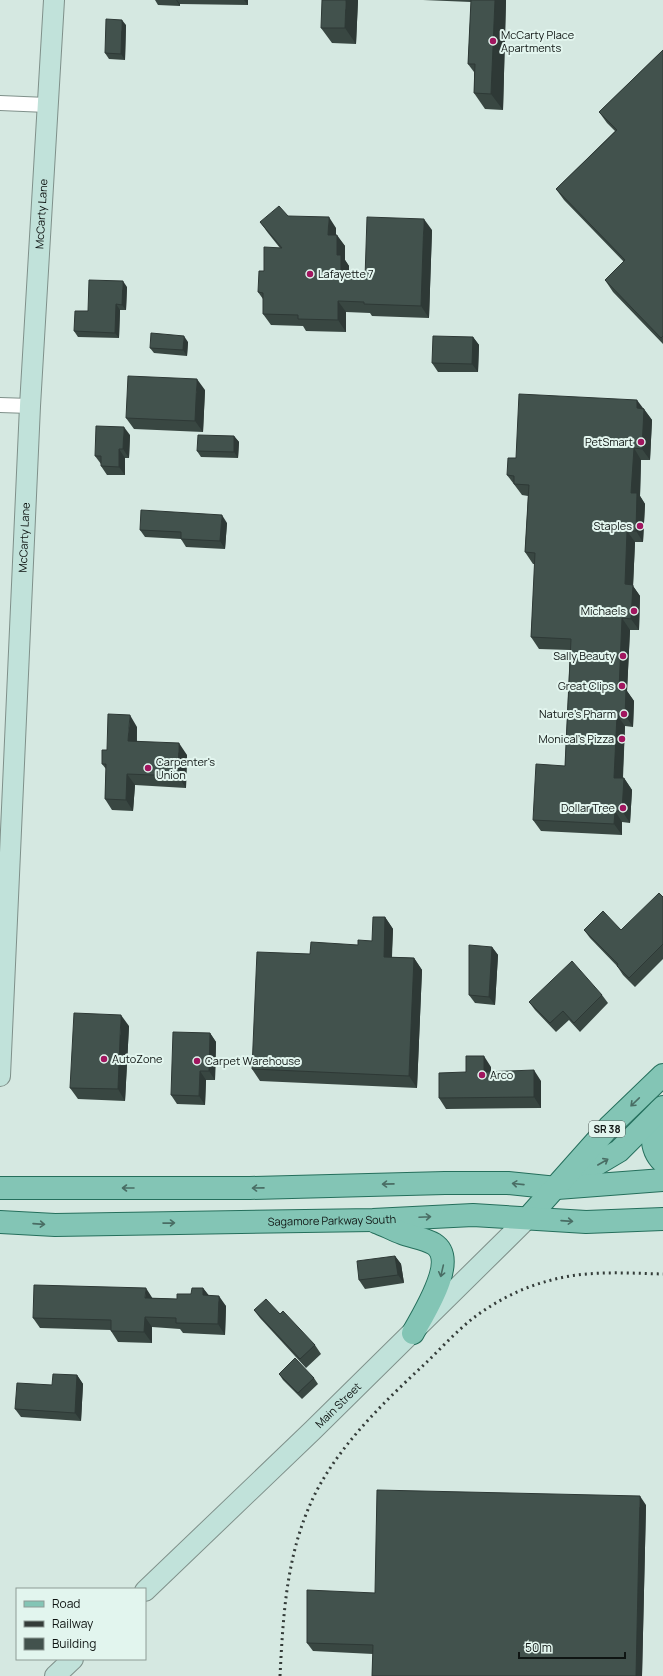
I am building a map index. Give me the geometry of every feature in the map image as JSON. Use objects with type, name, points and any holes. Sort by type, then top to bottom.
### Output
[{"type":"main road","name":"McCarty Lane","points":[[0,1076],[30,406],[54,0]]},
{"type":"main road","name":"SR 38","points":[[528,1218],[609,1127],[663,1076]]},
{"type":"main road","name":"SR 38","points":[[556,1188],[610,1158],[661,1108]]},
{"type":"main road","points":[[661,1108],[652,1136],[657,1155],[663,1162]]},
{"type":"main road","points":[[0,1188],[250,1188],[445,1183],[508,1183],[556,1188],[663,1180]]},
{"type":"main road","name":"Sagamore Parkway South","points":[[0,1222],[55,1225],[374,1220],[473,1215],[586,1222],[663,1219]]},
{"type":"main road","name":"Main Street","points":[[146,1590],[413,1333],[528,1218]]},
{"type":"main road","points":[[374,1220],[401,1233],[435,1244],[440,1252],[443,1264],[439,1283],[413,1333]]},
{"type":"main road","points":[[55,1676],[72,1660]]},
{"type":"street","points":[[0,103],[47,105]]},
{"type":"street","points":[[0,405],[30,406]]},
{"type":"building","points":[[322,0],[346,0],[345,28],[321,28]]},
{"type":"building","points":[[471,0],[495,0],[491,94],[474,93],[475,64],[468,64]]},
{"type":"building","points":[[106,19],[122,20],[121,54],[105,53]]},
{"type":"building","points":[[663,50],[663,336],[661,338],[605,280],[625,260],[556,189],[617,130],[599,112]]},
{"type":"building","points":[[279,206],[288,216],[329,217],[328,235],[337,235],[337,255],[341,255],[341,278],[365,278],[367,217],[424,219],[421,306],[364,304],[364,302],[338,301],[338,320],[298,319],[298,315],[263,314],[263,293],[258,292],[259,271],[264,271],[264,247],[282,248],[260,222]]},
{"type":"building","points":[[89,280],[123,281],[122,305],[116,304],[115,333],[74,331],[75,311],[88,311]]},
{"type":"building","points":[[151,333],[184,336],[183,350],[150,348]]},
{"type":"building","points":[[433,336],[473,337],[472,364],[432,363]]},
{"type":"building","points":[[128,376],[197,379],[195,421],[126,418]]},
{"type":"building","points":[[519,394],[637,400],[637,408],[644,409],[642,449],[634,448],[631,493],[637,493],[636,531],[627,531],[625,584],[633,585],[631,619],[622,618],[619,690],[626,690],[625,715],[617,715],[614,778],[624,778],[622,811],[615,811],[614,824],[533,820],[536,764],[565,766],[571,639],[531,637],[535,553],[525,552],[529,485],[514,484],[514,476],[507,475],[508,458],[516,458]]},
{"type":"building","points":[[96,426],[124,427],[123,449],[119,449],[119,467],[101,466],[101,456],[95,456]]},
{"type":"building","points":[[198,435],[234,436],[234,452],[197,451]]},
{"type":"building","points":[[141,510],[222,515],[220,541],[181,539],[181,532],[140,530]]},
{"type":"building","name":"Carpenter's Union","points":[[108,714],[130,715],[128,741],[179,743],[178,776],[127,774],[126,800],[105,799],[106,764],[102,764],[102,750],[107,750]]},
{"type":"building","points":[[659,893],[663,897],[663,944],[629,978],[617,966],[618,964],[584,930],[603,911],[621,930]]},
{"type":"building","points":[[373,917],[385,917],[384,957],[414,958],[409,1076],[252,1069],[257,952],[310,954],[311,942],[358,945],[358,940],[372,941]]},
{"type":"building","points":[[469,945],[492,947],[489,997],[469,995]]},
{"type":"building","points":[[572,961],[602,995],[574,1023],[563,1011],[550,1023],[529,1002]]},
{"type":"building","name":"AutoZone","points":[[74,1013],[121,1015],[118,1089],[70,1088]]},
{"type":"building","name":"Carpet Warehouse","points":[[173,1032],[210,1033],[209,1071],[200,1071],[199,1096],[171,1095]]},
{"type":"building","points":[[466,1056],[484,1056],[484,1072],[534,1070],[534,1097],[439,1098],[439,1073],[466,1072]]},
{"type":"building","points":[[395,1256],[398,1275],[359,1280],[357,1261]]},
{"type":"building","points":[[34,1285],[146,1288],[145,1298],[177,1299],[177,1294],[191,1294],[192,1288],[203,1288],[203,1295],[219,1296],[218,1324],[176,1323],[176,1318],[145,1317],[144,1332],[111,1331],[111,1320],[33,1318]]},
{"type":"building","points":[[266,1299],[280,1314],[283,1311],[315,1345],[300,1359],[254,1310]]},
{"type":"building","points":[[295,1358],[314,1378],[298,1393],[279,1374]]},
{"type":"building","points":[[53,1374],[77,1375],[75,1413],[15,1409],[17,1383],[52,1385]]},
{"type":"building","points":[[377,1490],[640,1496],[636,1676],[372,1676],[373,1645],[307,1643],[307,1590],[375,1593]]},
{"type":"railway","points":[[280,1676],[284,1611],[287,1590],[295,1548],[309,1507],[319,1486],[346,1446],[395,1392],[466,1324],[480,1313],[508,1296],[538,1284],[576,1275],[605,1273],[663,1274]]},
{"type":"place","name":"McCarty Place Apartments","points":[[493,41]]},
{"type":"place","name":"Lafayette 7","points":[[310,274]]},
{"type":"place","name":"PetSmart","points":[[641,442]]},
{"type":"place","name":"Staples","points":[[640,526]]},
{"type":"place","name":"Michaels","points":[[634,611]]},
{"type":"place","name":"Sally Beauty","points":[[623,656]]},
{"type":"place","name":"Great Clips","points":[[622,686]]},
{"type":"place","name":"Nature's Pharm","points":[[624,714]]},
{"type":"place","name":"Monical's Pizza","points":[[622,739]]},
{"type":"place","name":"Carpenter's Union","points":[[148,768]]},
{"type":"place","name":"Dollar Tree","points":[[623,808]]},
{"type":"place","name":"AutoZone","points":[[104,1059]]},
{"type":"place","name":"Carpet Warehouse","points":[[197,1061]]},
{"type":"place","name":"Arco","points":[[482,1075]]}]
